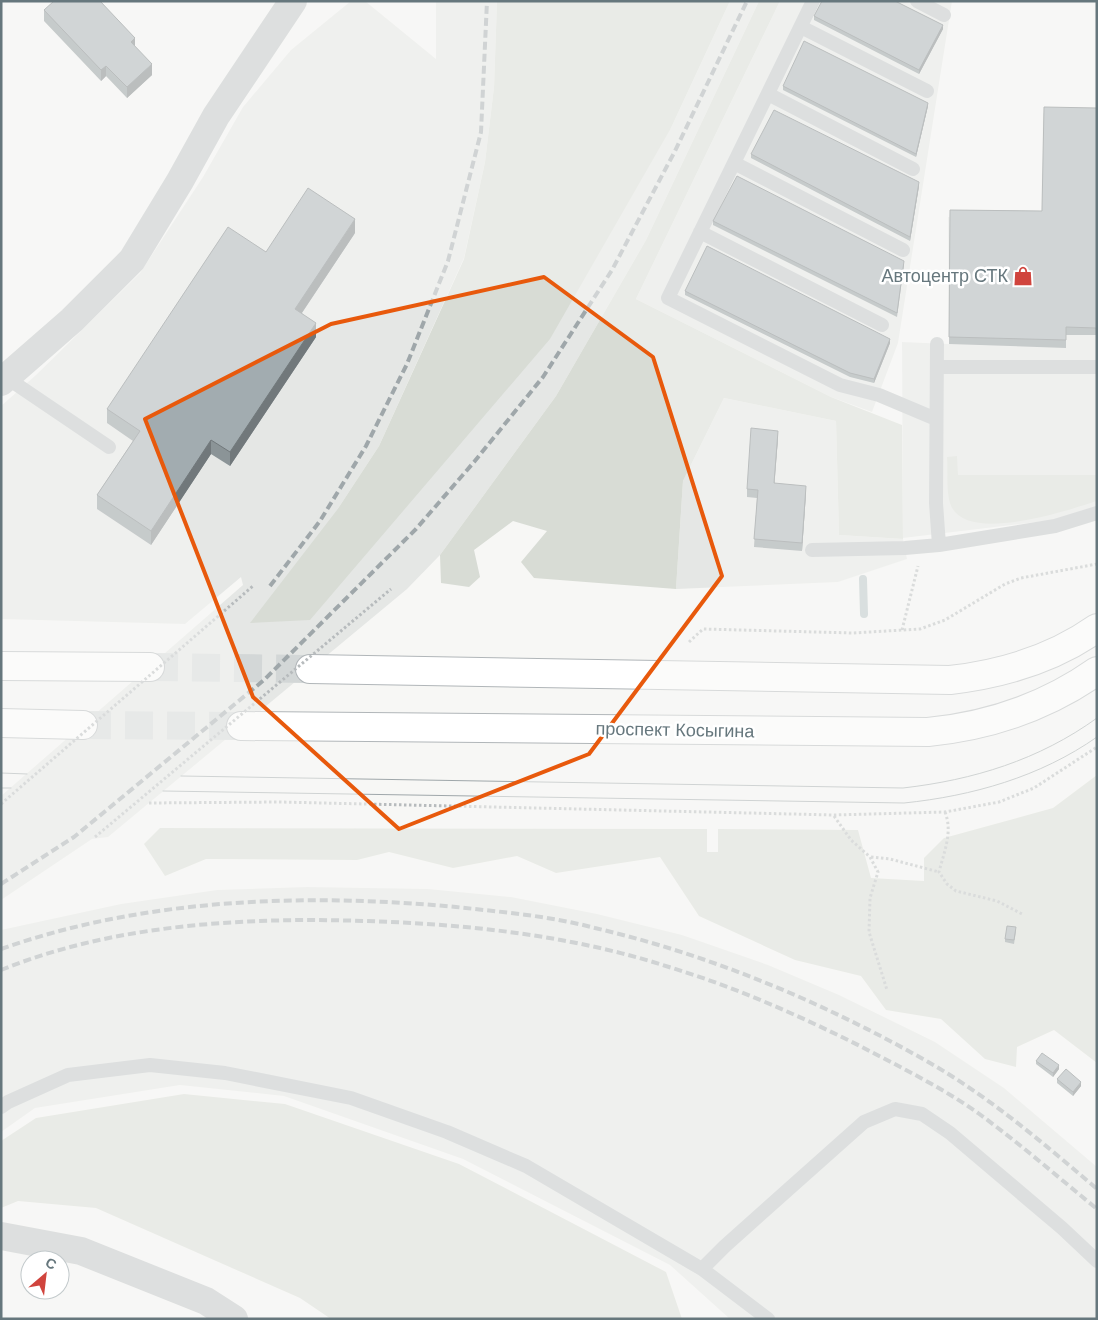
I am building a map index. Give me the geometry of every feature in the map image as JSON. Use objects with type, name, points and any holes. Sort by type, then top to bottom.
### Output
[{"type":"main road","points":[[310,669],[950,680],[992,674],[1033,662],[1072,644],[1097,628]]},
{"type":"main road","points":[[1,666],[150,667]]},
{"type":"main road","name":"проспект Косыгина","points":[[241,726],[928,732],[975,726],[1021,712],[1065,692],[1097,671]]},
{"type":"main road","points":[[1,723],[80,725]]},
{"type":"street","points":[[4,380],[72,320],[132,260],[180,181],[216,116],[293,1]]},
{"type":"street","points":[[1,1236],[81,1251],[206,1301],[234,1319]]},
{"type":"lane","points":[[813,1],[668,298],[840,385],[879,395],[936,419]]},
{"type":"lane","points":[[917,1],[944,15]]},
{"type":"lane","points":[[801,27],[927,91]]},
{"type":"lane","points":[[768,94],[913,169]]},
{"type":"lane","points":[[734,163],[903,250]]},
{"type":"lane","points":[[700,232],[882,325]]},
{"type":"lane","points":[[937,344],[936,503],[939,545]]},
{"type":"lane","points":[[937,367],[1097,367]]},
{"type":"lane","points":[[4,380],[109,447]]},
{"type":"lane","points":[[812,550],[939,545],[1055,526],[1097,513]]},
{"type":"lane","points":[[1,1107],[68,1075],[150,1065],[224,1073],[352,1098],[447,1132],[526,1166],[702,1269],[768,1319]]},
{"type":"lane","points":[[702,1269],[725,1246],[864,1122],[895,1109],[922,1114],[950,1133],[1062,1228],[1097,1262]]},
{"type":"path","points":[[902,630],[923,546]]},
{"type":"path","points":[[689,642],[703,629],[853,633],[920,629],[944,620],[1005,584],[1021,578],[1097,564]]},
{"type":"path","points":[[1,804],[253,586]]},
{"type":"path","points":[[95,837],[391,589]]},
{"type":"path","points":[[149,803],[280,802],[834,815],[945,812],[999,802],[1034,788],[1097,747]]},
{"type":"path","points":[[939,872],[949,833],[949,823],[945,812]]},
{"type":"path","points":[[834,815],[851,840],[870,857],[878,872],[870,898],[869,932],[887,990]]},
{"type":"path","points":[[870,857],[890,859],[939,872],[947,884],[956,891],[996,901],[1024,915]]},
{"type":"highlighted area","points":[[544,277],[653,357],[722,576],[589,754],[399,829],[253,697],[145,419],[331,324]]},
{"type":"shaded area","points":[[351,1],[365,1],[436,59],[436,1],[497,1],[494,87],[485,162],[464,258],[379,446],[337,510],[671,128],[730,1],[759,1],[646,240],[556,396],[440,555],[407,589],[108,837],[92,839],[1,900],[1,796],[243,585],[241,577],[185,624],[1,619],[1,406],[36,375],[140,273],[203,177],[243,107],[291,50]]},
{"type":"shaded area","points":[[497,1],[730,1],[671,128],[550,339],[310,620],[250,623],[337,510],[379,446],[464,259],[485,162],[494,87]]},
{"type":"shaded area","points":[[759,1],[780,1],[636,299],[831,397],[902,425],[903,539],[839,535],[836,421],[724,398],[683,481],[676,589],[534,578],[521,562],[547,531],[513,521],[474,550],[480,577],[469,587],[441,583],[440,555],[556,396],[646,240]]},
{"type":"shaded area","points":[[780,1],[952,1],[898,343],[872,412],[831,397],[636,299]]},
{"type":"shaded area","points":[[1043,113],[1097,114],[1097,506],[1053,520],[903,538],[902,342],[949,344],[948,217],[1041,218]]},
{"type":"shaded area","points":[[724,398],[836,421],[839,535],[903,539],[907,559],[838,582],[676,589],[683,481]]},
{"type":"shaded area","points":[[957,456],[958,475],[1097,475],[1097,501],[1018,522],[995,524],[975,522],[959,516],[950,503],[947,457]]},
{"type":"shaded area","points":[[1097,775],[1097,1063],[1054,1030],[1017,1047],[1016,1067],[985,1059],[941,1019],[886,1010],[861,976],[795,960],[699,916],[660,857],[556,873],[517,856],[453,868],[389,852],[357,860],[206,859],[165,876],[144,844],[160,828],[707,829],[707,852],[718,852],[718,829],[858,830],[871,878],[924,881],[924,858],[944,838],[1053,808]]},
{"type":"shaded area","points":[[307,887],[428,889],[511,897],[597,914],[682,935],[768,965],[839,995],[935,1042],[1004,1088],[1097,1167],[1097,1319],[730,1319],[670,1265],[463,1159],[284,1096],[180,1085],[35,1108],[1,1132],[1,930],[121,904],[217,890]]},
{"type":"shaded area","points":[[184,1094],[285,1104],[459,1164],[666,1272],[682,1319],[331,1319],[300,1298],[96,1208],[18,1201],[1,1208],[1,1141],[36,1118]]},
{"type":"building","points":[[54,1],[100,1],[135,38],[131,42],[152,64],[127,87],[106,66],[101,70],[44,10]]},
{"type":"building","points":[[822,1],[895,1],[943,25],[919,70],[814,16]]},
{"type":"building","points":[[804,41],[928,103],[916,154],[783,86]]},
{"type":"building","name":"Автоцентр СТК","points":[[1044,107],[1097,108],[1097,334],[1096,328],[1066,327],[1066,340],[949,337],[950,210],[1042,211]]},
{"type":"building","points":[[774,110],[919,182],[910,237],[751,154]]},
{"type":"building","points":[[737,176],[904,261],[897,313],[713,221]]},
{"type":"building","points":[[308,188],[355,219],[295,309],[316,323],[230,452],[211,440],[151,531],[97,495],[140,431],[107,409],[228,227],[266,252]]},
{"type":"building","points":[[707,246],[890,339],[874,379],[850,373],[685,291]]},
{"type":"building","points":[[751,428],[778,431],[774,483],[806,486],[802,543],[754,539],[758,490],[747,489]]},
{"type":"building","points":[[1007,926],[1016,927],[1014,940],[1005,939]]},
{"type":"building","points":[[1042,1053],[1059,1065],[1053,1073],[1036,1061]]},
{"type":"building","points":[[1066,1069],[1081,1082],[1073,1092],[1057,1079]]},
{"type":"waterway","points":[[863,579],[864,614]]},
{"type":"tunnel","points":[[150,667],[310,669]]},
{"type":"tunnel","points":[[83,725],[241,726]]},
{"type":"tram line","points":[[181,776],[903,788],[955,780],[1005,766],[1052,746],[1097,718]]},
{"type":"tram line","points":[[163,791],[904,803],[980,790],[1029,774],[1075,751],[1097,737]]},
{"type":"tram line","points":[[1,773],[27,774]]},
{"type":"tram line","points":[[1,788],[11,788]]},
{"type":"railway","points":[[270,586],[320,521],[366,446],[407,364],[448,261],[481,132],[487,1]]},
{"type":"railway","points":[[1,884],[74,837],[264,680],[416,529],[474,462],[543,377],[612,270],[675,151],[747,1]]},
{"type":"railway","points":[[1,949],[56,932],[112,919],[168,910],[226,904],[341,900],[456,907],[561,920],[638,939],[722,966],[804,999],[884,1038],[969,1087],[1034,1136],[1097,1189]]},
{"type":"railway","points":[[1,970],[77,945],[155,930],[235,922],[314,920],[404,923],[493,930],[582,944],[626,954],[718,983],[813,1023],[860,1046],[935,1086],[978,1113],[1097,1209]]},
{"type":"place","name":"Автоцентр СТК","points":[[1023,276]]}]
